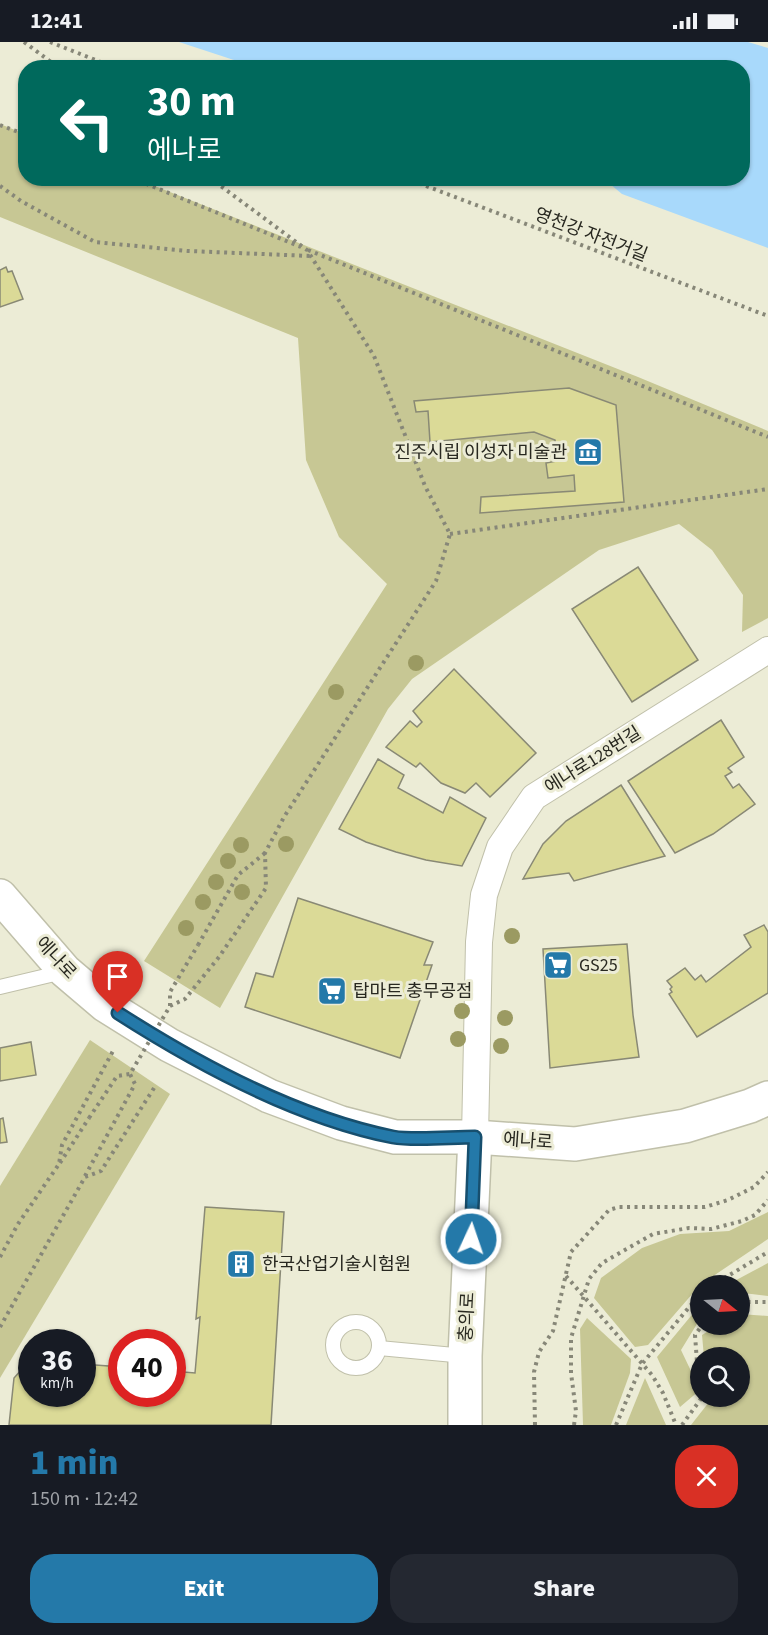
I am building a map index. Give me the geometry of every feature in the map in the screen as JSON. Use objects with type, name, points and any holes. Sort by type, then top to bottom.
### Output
[{"type":"street","name":"에나로128번길","points":[[475,1137],[478,942],[484,895],[500,847],[534,797],[768,650]]},
{"type":"street","name":"에나로","points":[[0,896],[65,971],[105,1005],[169,1045],[269,1096],[341,1123],[395,1137],[475,1137],[575,1144],[685,1126],[750,1107],[768,1098]]},
{"type":"street","name":"충의로","points":[[465,1425],[465,1356],[475,1137]]},
{"type":"lane","points":[[0,987],[65,971]]},
{"type":"lane","points":[[379,1348],[465,1356]]},
{"type":"path","points":[[24,42],[48,60]]},
{"type":"path","points":[[50,42],[96,60]]},
{"type":"path","points":[[0,125],[18,132]]},
{"type":"path","points":[[0,186],[21,201],[95,242],[188,250],[311,256]]},
{"type":"path","points":[[151,186],[768,437]]},
{"type":"path","points":[[130,1074],[170,1006],[170,992],[238,876],[265,853],[284,817],[436,581],[450,534],[424,486],[374,356],[311,256],[307,250],[221,186]]},
{"type":"path","name":"영천강 자전거길","points":[[426,186],[768,316]]},
{"type":"path","points":[[450,534],[768,489]]},
{"type":"path","points":[[170,1006],[185,999],[219,957],[266,888],[265,853]]},
{"type":"path","points":[[59,1164],[62,1145],[113,1051]]},
{"type":"path","points":[[0,1257],[18,1224],[117,1076],[130,1074]]},
{"type":"path","points":[[0,1327],[135,1084],[130,1074]]},
{"type":"path","points":[[85,1177],[101,1171],[156,1085]]},
{"type":"path","points":[[535,1425],[534,1372],[539,1352],[553,1331],[571,1252],[609,1210],[619,1207],[705,1207],[728,1200],[754,1187],[768,1172]]},
{"type":"path","points":[[574,1425],[576,1411],[571,1373],[571,1338],[589,1280],[602,1263],[653,1234],[688,1228],[711,1229],[742,1221],[755,1215],[768,1200]]},
{"type":"path","points":[[729,1275],[768,1252]]},
{"type":"path","points":[[566,1276],[642,1364],[663,1393],[676,1425]]},
{"type":"path","points":[[750,1302],[768,1302]]},
{"type":"path","points":[[616,1425],[642,1364],[690,1306]]},
{"type":"path","points":[[682,1425],[695,1407]]},
{"type":"green space","points":[[0,124],[18,131],[18,186],[155,186],[638,377],[768,431],[768,618],[742,632],[743,595],[712,550],[679,524],[599,550],[412,679],[388,709],[220,1008],[144,961],[387,584],[339,537],[306,460],[298,338],[0,217]]},
{"type":"green space","points":[[90,1040],[170,1094],[29,1329],[18,1329],[18,1348],[0,1378],[0,1186]]},
{"type":"green space","points":[[768,1212],[768,1239],[715,1275],[690,1275],[690,1297],[648,1345],[635,1347],[594,1298],[601,1278],[642,1248],[680,1234],[729,1231]]},
{"type":"green space","points":[[768,1263],[768,1296],[750,1294],[750,1275],[746,1275]]},
{"type":"green space","points":[[750,1315],[768,1316],[768,1425],[691,1425],[705,1407],[750,1407],[750,1347],[703,1347],[702,1335],[750,1335]]},
{"type":"green space","points":[[690,1317],[690,1335],[681,1350],[690,1369],[690,1398],[680,1407],[657,1357]]},
{"type":"green space","points":[[587,1318],[631,1359],[630,1373],[611,1425],[583,1425],[580,1329]]},
{"type":"green space","points":[[645,1378],[666,1425],[626,1425]]},
{"type":"water","points":[[179,42],[748,42],[768,48],[768,248],[622,194],[612,186],[750,186],[750,60],[234,60]]},
{"type":"building","points":[[6,267],[8,272],[12,271],[23,299],[0,307],[0,270]]},
{"type":"building","name":"진주시립 이성자 미술관","points":[[569,388],[616,405],[624,502],[480,513],[481,497],[575,491],[574,475],[548,478],[546,463],[557,461],[555,440],[534,432],[430,442],[428,411],[416,412],[414,401]]},
{"type":"building","points":[[638,567],[698,660],[632,702],[572,609]]},
{"type":"building","points":[[454,669],[536,753],[490,797],[476,783],[465,793],[441,783],[420,763],[416,767],[386,747],[410,721],[417,727],[422,722],[413,711]]},
{"type":"building","points":[[721,720],[744,757],[728,768],[732,772],[725,776],[733,788],[739,784],[755,804],[713,834],[675,853],[628,781]]},
{"type":"building","points":[[378,759],[404,775],[398,788],[443,813],[450,797],[486,818],[462,866],[396,852],[366,842],[339,829]]},
{"type":"building","points":[[621,785],[665,856],[574,881],[569,873],[523,879],[543,844],[566,821]]},
{"type":"building","points":[[298,898],[433,942],[424,965],[432,965],[400,1058],[245,1007],[256,973],[273,977]]},
{"type":"building","points":[[764,925],[768,932],[768,993],[697,1037],[669,994],[672,992],[670,989],[672,987],[667,981],[685,968],[695,980],[701,975],[706,982],[751,947],[744,935]]},
{"type":"building","points":[[627,944],[639,1057],[550,1068],[543,949]]},
{"type":"building","points":[[31,1042],[36,1075],[0,1081],[0,1048]]},
{"type":"building","points":[[3,1118],[7,1142],[0,1143],[0,1119]]},
{"type":"building","name":"한국산업기술시험원","points":[[205,1207],[284,1212],[271,1425],[9,1425],[14,1378],[18,1374],[18,1407],[96,1407],[96,1365],[108,1366],[108,1407],[186,1407],[186,1372],[195,1373],[200,1317],[196,1319]]},
{"type":"place","name":"진주시립 이성자 미술관","points":[[588,452]]},
{"type":"place","name":"GS25","points":[[558,965]]},
{"type":"place","name":"탑마트 충무공점","points":[[332,991]]},
{"type":"place","name":"한국산업기술시험원","points":[[241,1264]]},
{"type":"route","points":[[118,1013],[169,1045],[269,1096],[341,1123],[395,1137],[475,1137],[471,1239]]}]
